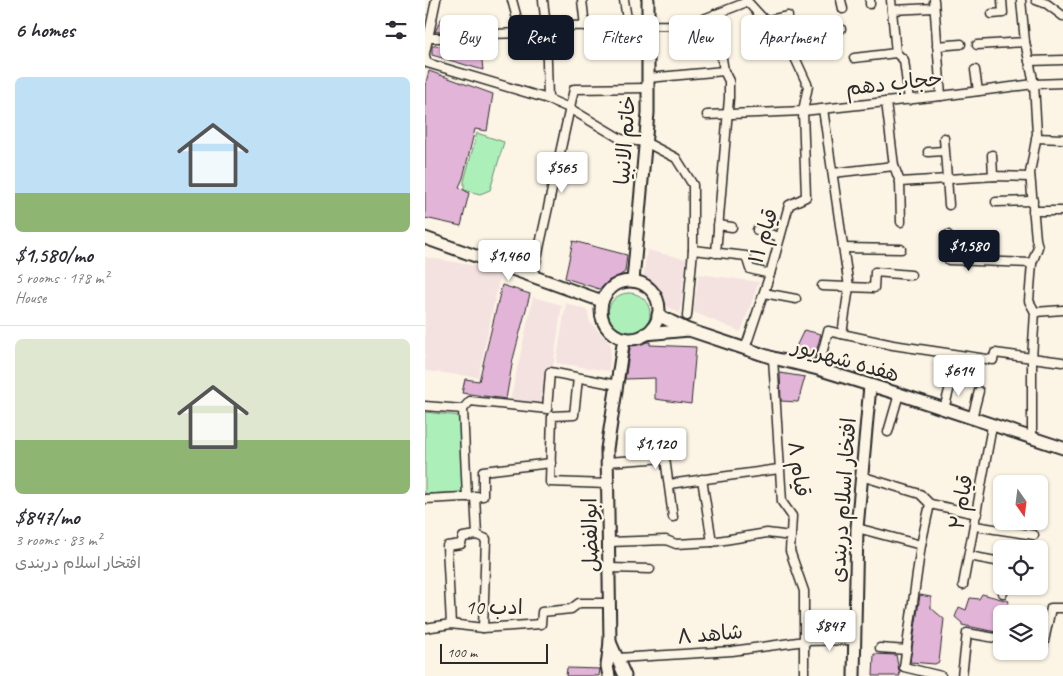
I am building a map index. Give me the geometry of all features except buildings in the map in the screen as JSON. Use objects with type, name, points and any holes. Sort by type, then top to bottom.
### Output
[{"type":"main road","name":"خاتم الانبیا","points":[[648,0],[648,15]]},
{"type":"main road","name":"خاتم الانبیا","points":[[633,282],[645,142],[648,60]]},
{"type":"main road","points":[[425,238],[602,301]]},
{"type":"main road","points":[[623,282],[633,282],[642,284],[650,289],[658,306],[658,315],[655,324],[645,334],[633,338],[624,338],[615,335],[603,320],[601,311],[602,301],[614,286],[623,282]]},
{"type":"main road","points":[[658,315],[689,330]]},
{"type":"main road","name":"هفده شهریور","points":[[645,334],[689,330],[773,358],[899,394],[1063,448]]},
{"type":"main road","name":"ابوالفضل","points":[[609,676],[607,666],[610,642],[610,603],[607,449],[624,338]]},
{"type":"main road","name":"افتخار اسلام دربندی","points":[[855,676],[857,528],[870,386]]},
{"type":"main road","points":[[610,642],[625,676]]},
{"type":"street","points":[[436,0],[426,47],[427,63],[548,99],[569,108],[621,138],[645,142],[676,158],[693,185],[693,250],[687,316]]},
{"type":"street","points":[[512,0],[516,15]]},
{"type":"street","points":[[543,0],[545,15]]},
{"type":"street","points":[[582,0],[584,17]]},
{"type":"street","points":[[624,0],[626,15]]},
{"type":"street","points":[[841,0],[843,9]]},
{"type":"street","points":[[891,0],[896,53],[904,60],[909,100]]},
{"type":"street","points":[[992,14],[1003,13],[1002,0]]},
{"type":"street","points":[[1021,0],[1025,42],[1034,84],[1036,138],[1030,177],[1038,247],[1032,263],[1029,301],[1035,312],[1032,358],[1032,438]]},
{"type":"street","points":[[1036,0],[1047,4],[1063,16]]},
{"type":"street","points":[[659,25],[688,25],[746,1],[759,15]]},
{"type":"street","points":[[892,10],[934,4],[941,96]]},
{"type":"street","points":[[715,14],[724,71],[729,81],[716,253]]},
{"type":"street","points":[[426,47],[489,34],[508,34]]},
{"type":"street","points":[[977,45],[1025,42]]},
{"type":"street","points":[[937,46],[961,44]]},
{"type":"street","points":[[854,58],[896,53]]},
{"type":"street","points":[[547,60],[548,99]]},
{"type":"street","points":[[796,60],[808,86],[803,111]]},
{"type":"street","points":[[1029,61],[1063,60]]},
{"type":"street","points":[[975,70],[978,90]]},
{"type":"street","points":[[533,276],[574,89],[648,83],[724,71]]},
{"type":"street","name":"حجاب دهم","points":[[707,115],[803,111],[909,100],[978,90],[1063,83]]},
{"type":"street","points":[[886,102],[895,166],[900,182],[901,222]]},
{"type":"street","points":[[823,109],[849,287],[842,334]]},
{"type":"street","name":"قیام ۱۱","points":[[745,349],[770,274],[789,205],[806,197],[803,111]]},
{"type":"street","points":[[944,138],[949,205]]},
{"type":"street","points":[[1036,138],[1063,139]]},
{"type":"street","points":[[928,152],[944,150]]},
{"type":"street","points":[[992,155],[993,176],[996,176]]},
{"type":"street","points":[[833,173],[895,166]]},
{"type":"street","points":[[900,182],[996,176],[1030,177]]},
{"type":"street","points":[[996,202],[1033,201]]},
{"type":"street","points":[[1033,211],[1063,211]]},
{"type":"street","points":[[718,225],[732,227]]},
{"type":"street","points":[[757,230],[779,237]]},
{"type":"street","points":[[947,235],[949,260],[1032,263]]},
{"type":"street","points":[[843,248],[901,248]]},
{"type":"street","points":[[693,250],[746,256],[750,270],[770,274]]},
{"type":"street","points":[[822,286],[874,288],[875,272],[911,275]]},
{"type":"street","points":[[764,293],[796,299]]},
{"type":"street","points":[[1035,312],[1063,310]]},
{"type":"street","points":[[818,370],[828,331],[893,345],[993,360],[995,354],[1062,362]]},
{"type":"street","name":"قیام ۸","points":[[773,358],[782,502],[792,516],[790,551],[803,591],[804,676]]},
{"type":"street","points":[[608,484],[550,482],[553,416],[547,408],[550,372],[617,385]]},
{"type":"street","points":[[553,416],[574,415],[578,378]]},
{"type":"street","points":[[944,409],[952,379]]},
{"type":"street","points":[[972,418],[979,391]]},
{"type":"street","points":[[888,432],[899,394]]},
{"type":"street","points":[[477,534],[471,496],[463,409],[470,401],[547,408]]},
{"type":"street","points":[[425,406],[463,409]]},
{"type":"street","name":"قیام ۲","points":[[963,585],[992,426]]},
{"type":"street","points":[[607,462],[665,458],[673,517]]},
{"type":"street","points":[[425,499],[483,496],[483,471],[551,463]]},
{"type":"street","points":[[669,484],[779,469]]},
{"type":"street","points":[[861,476],[920,494],[930,504],[977,514]]},
{"type":"street","points":[[701,479],[712,542]]},
{"type":"street","points":[[930,504],[921,545],[904,667],[925,674],[941,676]]},
{"type":"street","points":[[975,526],[1034,535]]},
{"type":"street","points":[[857,528],[921,545]]},
{"type":"street","points":[[451,624],[447,546],[461,544],[463,537],[477,534],[486,539],[483,628]]},
{"type":"street","points":[[609,542],[666,540],[676,544],[712,542],[767,534],[791,536]]},
{"type":"street","points":[[969,556],[993,560]]},
{"type":"street","points":[[609,568],[649,569]]},
{"type":"street","name":"ادب 10","points":[[425,628],[451,624],[483,628],[541,624],[542,612],[571,609],[579,603],[610,603]]},
{"type":"street","points":[[1048,622],[1051,608],[1063,608]]},
{"type":"street","points":[[962,676],[967,633],[993,638]]},
{"type":"street","name":"شاهد ۸","points":[[618,658],[732,651],[805,641],[855,640]]},
{"type":"street","points":[[880,648],[907,650]]},
{"type":"shaded area","points":[[647,250],[686,259],[680,314],[662,303],[643,280]]},
{"type":"shaded area","points":[[425,257],[500,270],[478,377],[425,371]]},
{"type":"shaded area","points":[[699,274],[759,282],[741,332],[693,312]]},
{"type":"shaded area","points":[[533,297],[562,305],[553,368],[545,370],[542,403],[510,401]]},
{"type":"shaded area","points":[[566,303],[587,310],[590,322],[611,345],[609,371],[556,363]]},
{"type":"green space","points":[[477,133],[504,142],[490,190],[480,194],[464,190],[464,181]]},
{"type":"green space","points":[[633,293],[641,296],[647,302],[650,314],[647,326],[641,332],[625,335],[617,332],[611,326],[608,310],[611,302],[617,296]]},
{"type":"green space","points":[[425,412],[460,416],[464,492],[425,494]]}]
